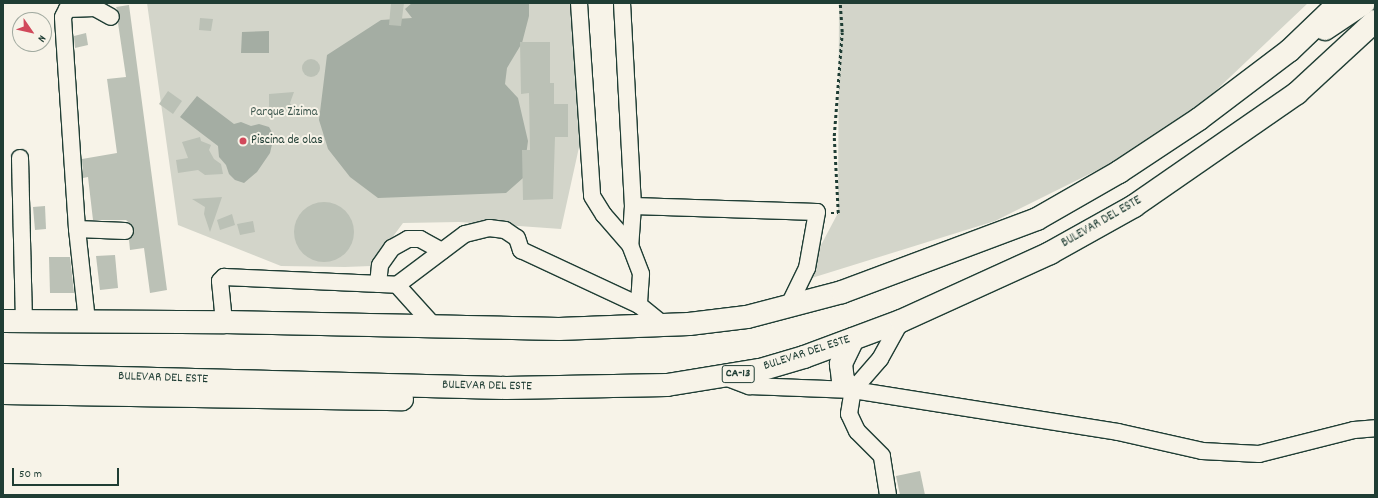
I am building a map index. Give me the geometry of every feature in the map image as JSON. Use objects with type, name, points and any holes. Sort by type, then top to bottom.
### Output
[{"type":"highway","points":[[1289,51],[1339,3]]},
{"type":"highway","points":[[14,321],[224,322],[559,329],[665,326],[747,317],[842,292],[1037,219],[1119,172],[1199,118],[1289,51],[1364,3]]},
{"type":"highway","name":"BULEVAR DEL ESTE","points":[[3,375],[506,388],[667,385],[760,370],[853,339],[901,321],[1050,253],[1134,206],[1297,93],[1375,21]]},
{"type":"highway","points":[[1297,93],[1375,38]]},
{"type":"highway","points":[[853,339],[841,364],[843,381],[853,390]]},
{"type":"highway","points":[[3,393],[385,400],[506,388]]},
{"type":"lane","points":[[578,3],[592,196],[604,215],[630,245],[641,274],[639,305]]},
{"type":"lane","points":[[622,3],[633,206],[630,245]]},
{"type":"lane","points":[[87,321],[77,230],[63,17],[66,10],[95,8],[111,17]]},
{"type":"lane","points":[[14,321],[20,158]]},
{"type":"lane","points":[[633,206],[817,212],[807,268],[788,307]]},
{"type":"lane","points":[[224,322],[220,281],[224,278],[398,285],[465,234],[489,228],[505,230],[517,238],[521,250],[639,305],[665,326]]},
{"type":"lane","points":[[77,230],[125,230]]},
{"type":"lane","points":[[378,284],[380,265],[392,248],[408,239],[420,239],[442,251]]},
{"type":"lane","points":[[398,285],[434,326]]},
{"type":"lane","points":[[888,495],[882,456],[857,431],[849,414],[853,390],[880,359],[901,321]]},
{"type":"lane","points":[[725,376],[749,386],[853,390],[1118,432],[1202,451],[1259,454],[1354,430],[1375,428]]},
{"type":"path","points":[[817,212],[838,213],[834,136],[842,32],[840,3]]},
{"type":"green space","name":"Parque Zizima","points":[[147,3],[576,3],[587,111],[561,229],[459,222],[403,223],[371,266],[345,267],[281,266],[178,225]]},
{"type":"green space","points":[[839,3],[1308,3],[1170,134],[995,221],[802,281],[838,213]]},
{"type":"shaded area","points":[[412,3],[529,3],[529,16],[522,43],[507,68],[505,84],[518,98],[528,141],[523,178],[506,193],[378,198],[350,177],[328,149],[319,120],[327,55],[381,20],[412,18],[405,9]]},
{"type":"shaded area","points":[[269,31],[269,53],[241,53],[242,32]]},
{"type":"shaded area","name":"Piscina de olas","points":[[197,96],[234,124],[241,122],[251,126],[259,124],[269,127],[274,136],[270,153],[257,172],[244,183],[235,180],[229,174],[226,165],[219,157],[218,146],[180,117]]},
{"type":"building","points":[[391,3],[404,3],[401,26],[389,25]]},
{"type":"building","points":[[129,5],[167,290],[150,293],[144,248],[130,250],[129,240],[133,236],[133,226],[126,220],[93,220],[88,177],[83,178],[82,159],[117,153],[107,79],[126,77],[118,23],[120,17],[116,7]]},
{"type":"building","points":[[200,18],[213,19],[211,31],[199,30]]},
{"type":"building","points":[[86,33],[88,45],[75,48],[74,36]]},
{"type":"building","points":[[520,42],[550,42],[550,83],[554,83],[554,104],[568,104],[568,137],[555,137],[553,199],[523,200],[522,150],[530,150],[529,93],[521,94]]},
{"type":"building","points":[[307,59],[315,59],[320,64],[318,75],[315,77],[307,77],[302,72],[302,64]]},
{"type":"building","points":[[168,91],[182,101],[173,114],[159,104]]},
{"type":"building","points":[[294,92],[290,103],[296,113],[282,108],[269,108],[269,94]]},
{"type":"building","points":[[200,137],[201,141],[211,145],[209,150],[214,159],[221,164],[223,174],[205,175],[198,170],[178,173],[176,160],[188,158],[182,142]]},
{"type":"building","points":[[222,197],[210,232],[204,214],[205,207],[192,199]]},
{"type":"building","points":[[324,202],[340,207],[345,211],[349,216],[354,232],[349,248],[345,253],[340,257],[324,262],[308,257],[303,253],[299,248],[294,232],[299,216],[303,211],[308,207]]},
{"type":"building","points":[[45,206],[46,229],[35,230],[33,207]]},
{"type":"building","points":[[232,214],[235,225],[220,230],[217,220]]},
{"type":"building","points":[[253,221],[255,232],[240,235],[237,224]]},
{"type":"building","points":[[115,255],[118,288],[100,290],[96,256]]},
{"type":"building","points":[[49,257],[70,257],[74,293],[50,293]]},
{"type":"building","points":[[920,471],[925,495],[900,495],[896,476]]},
{"type":"place","name":"Piscina de olas","points":[[243,141]]}]
